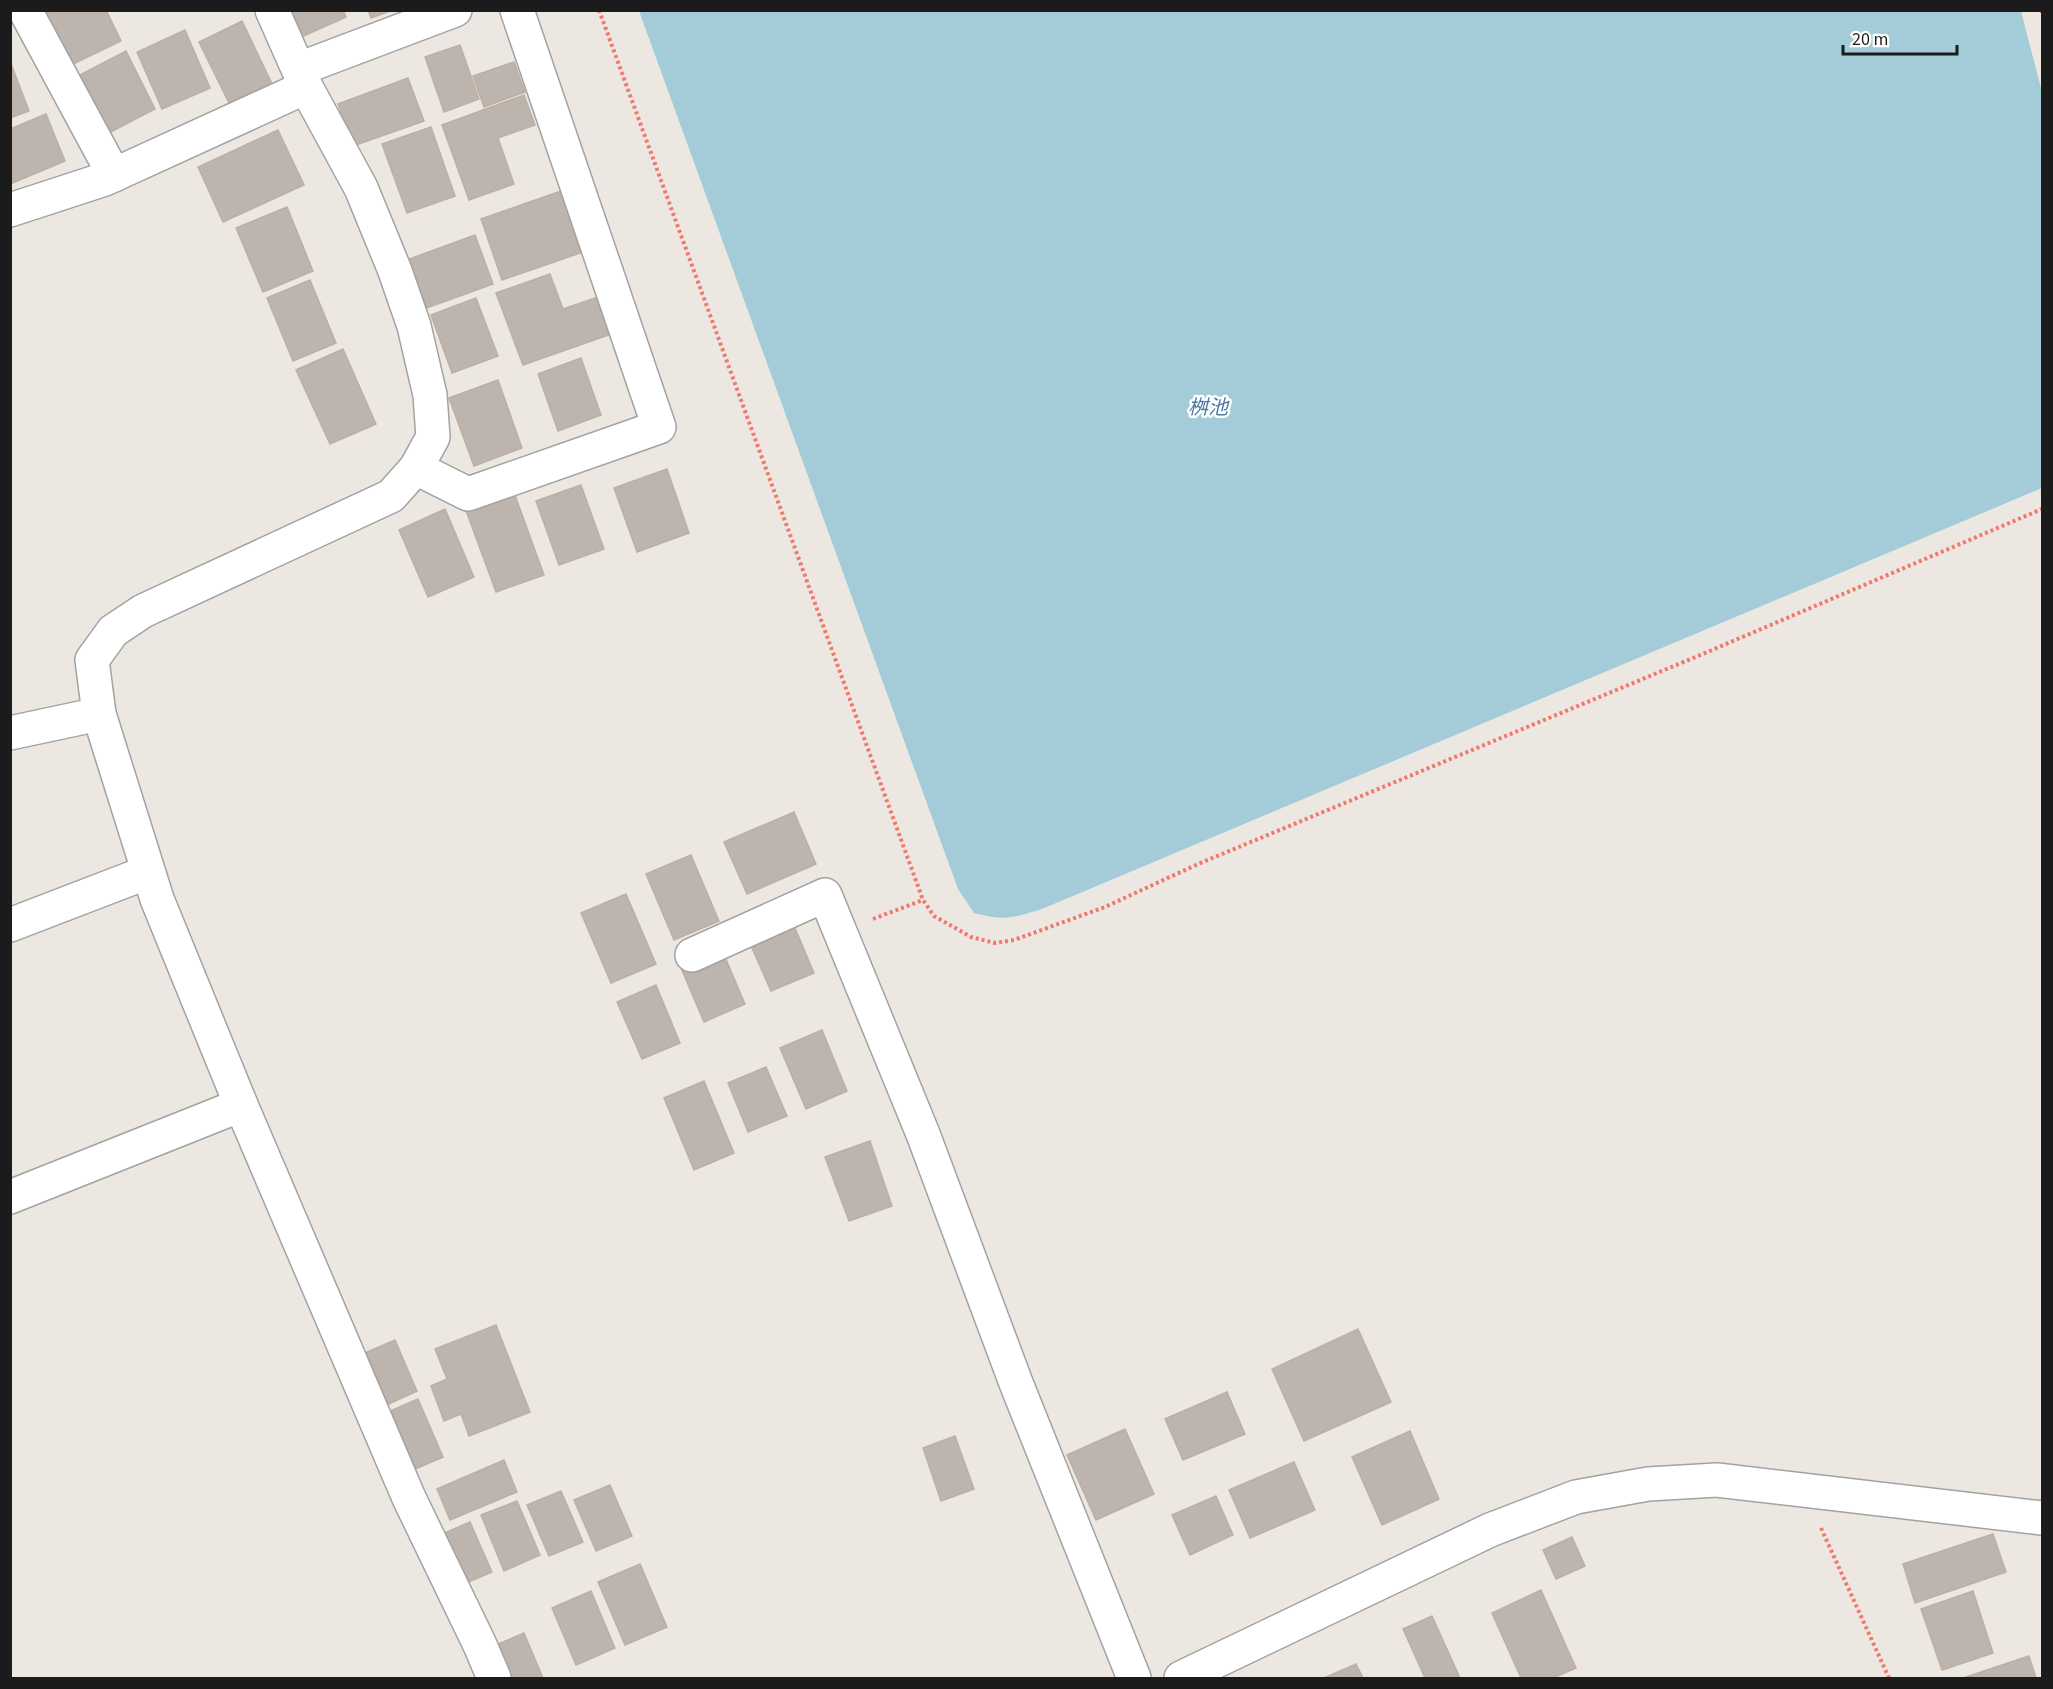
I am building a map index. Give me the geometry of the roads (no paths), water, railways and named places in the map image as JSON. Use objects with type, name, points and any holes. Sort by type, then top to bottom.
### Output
[{"type":"street","points":[[25,10],[114,175]]},
{"type":"street","points":[[272,10],[303,78],[361,188],[395,271],[414,327],[430,395],[433,437],[416,468],[391,496],[143,611],[113,631],[92,660],[99,714],[157,899],[409,1498],[494,1678]]},
{"type":"street","points":[[10,210],[114,175],[303,78],[455,10]]},
{"type":"street","points":[[416,468],[468,494],[659,427],[517,10]]},
{"type":"street","points":[[10,733],[99,714]]},
{"type":"street","points":[[10,925],[148,872]]},
{"type":"street","points":[[692,954],[825,895],[923,1134],[1016,1383],[1134,1678]]},
{"type":"street","points":[[10,1197],[242,1105]]},
{"type":"street","points":[[1181,1678],[1490,1530],[1576,1497],[1648,1484],[1717,1480],[2043,1518]]},
{"type":"water","name":"桝池","points":[[639,11],[2021,11],[2042,92],[2042,488],[1042,909],[1008,917],[974,913],[958,889]]}]
